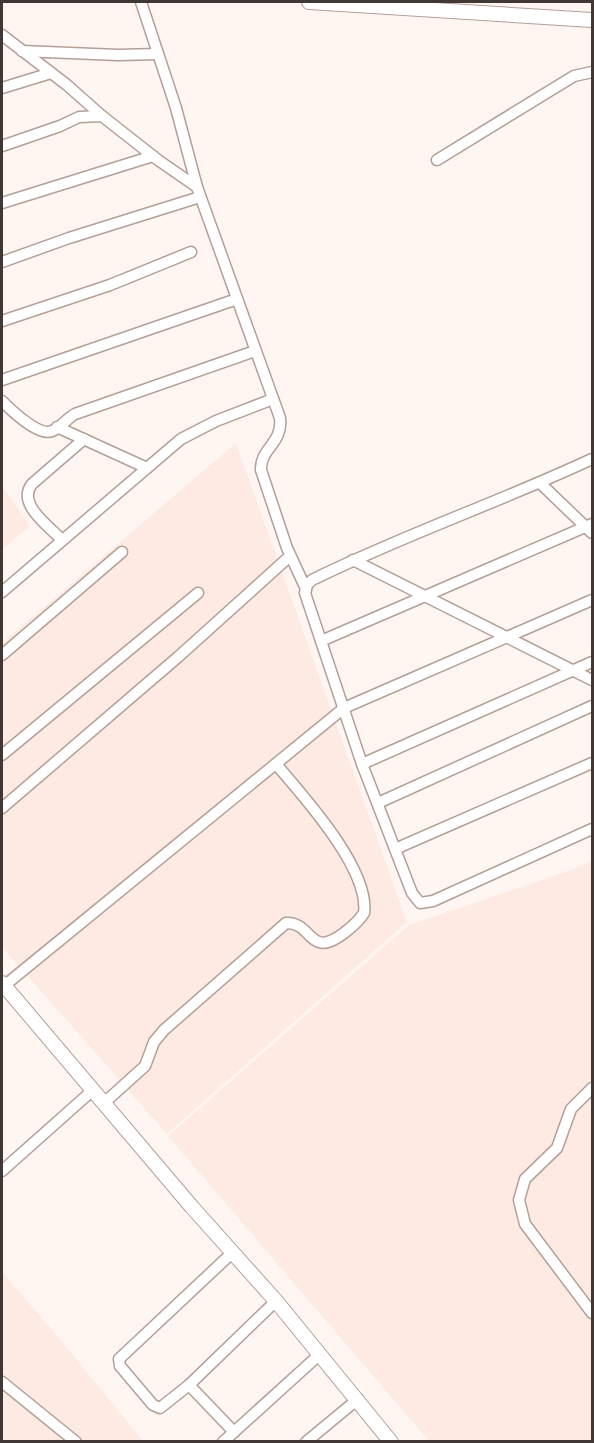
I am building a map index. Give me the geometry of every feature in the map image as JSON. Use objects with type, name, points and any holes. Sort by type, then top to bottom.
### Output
[{"type":"main road","points":[[309,2],[592,20]]},
{"type":"main road","points":[[3,985],[276,1301],[391,1442]]},
{"type":"street","points":[[141,2],[176,108],[199,192],[280,418],[280,433],[262,459],[261,470],[290,556],[306,589],[306,597],[362,764],[412,893],[420,903],[426,903],[592,829]]},
{"type":"street","points":[[2,35],[199,192]]},
{"type":"street","points":[[22,51],[118,55],[158,54]]},
{"type":"street","points":[[437,160],[574,76],[592,72]]},
{"type":"street","points":[[2,88],[51,73]]},
{"type":"street","points":[[2,146],[79,117],[102,116]]},
{"type":"street","points":[[2,202],[153,156]]},
{"type":"street","points":[[2,262],[199,192]]},
{"type":"street","points":[[2,321],[110,285],[191,252]]},
{"type":"street","points":[[2,380],[237,299]]},
{"type":"street","points":[[2,400],[37,429],[50,432],[75,414],[255,351]]},
{"type":"street","points":[[2,592],[166,451],[194,431],[273,399]]},
{"type":"street","points":[[57,427],[147,468]]},
{"type":"street","points":[[62,540],[29,504],[27,492],[32,484],[84,439]]},
{"type":"street","points":[[306,589],[312,580],[353,560],[540,483],[592,459]]},
{"type":"street","points":[[321,641],[590,528],[540,483]]},
{"type":"street","points":[[2,655],[122,552]]},
{"type":"street","points":[[2,807],[178,657],[290,556]]},
{"type":"street","points":[[353,560],[592,680]]},
{"type":"street","points":[[2,755],[198,593]]},
{"type":"street","points":[[3,985],[344,708],[592,600]]},
{"type":"street","points":[[362,764],[592,662]]},
{"type":"street","points":[[378,803],[592,706]]},
{"type":"street","points":[[395,849],[592,763]]},
{"type":"street","points":[[104,1103],[144,1066],[154,1042],[164,1030],[286,923],[292,922],[318,942],[325,944],[332,942],[354,925],[364,913],[364,894],[335,837],[276,764]]},
{"type":"street","points":[[592,1088],[571,1109],[557,1149],[525,1179],[519,1200],[525,1224],[592,1313]]},
{"type":"street","points":[[2,1171],[93,1090]]},
{"type":"street","points":[[233,1252],[118,1359],[120,1366],[156,1407],[165,1405],[189,1385],[276,1301]]},
{"type":"street","points":[[223,1442],[320,1354]]},
{"type":"street","points":[[2,1382],[76,1442]]},
{"type":"street","points":[[189,1385],[234,1432]]},
{"type":"street","points":[[306,1442],[358,1399]]},
{"type":"shaded area","points":[[236,443],[407,922],[167,1134],[2,947],[2,643]]},
{"type":"shaded area","points":[[2,486],[30,526],[2,550]]},
{"type":"shaded area","points":[[592,860],[592,1441],[429,1441],[168,1136],[409,925],[574,869]]},
{"type":"shaded area","points":[[2,1272],[54,1332],[143,1441],[2,1441]]}]
